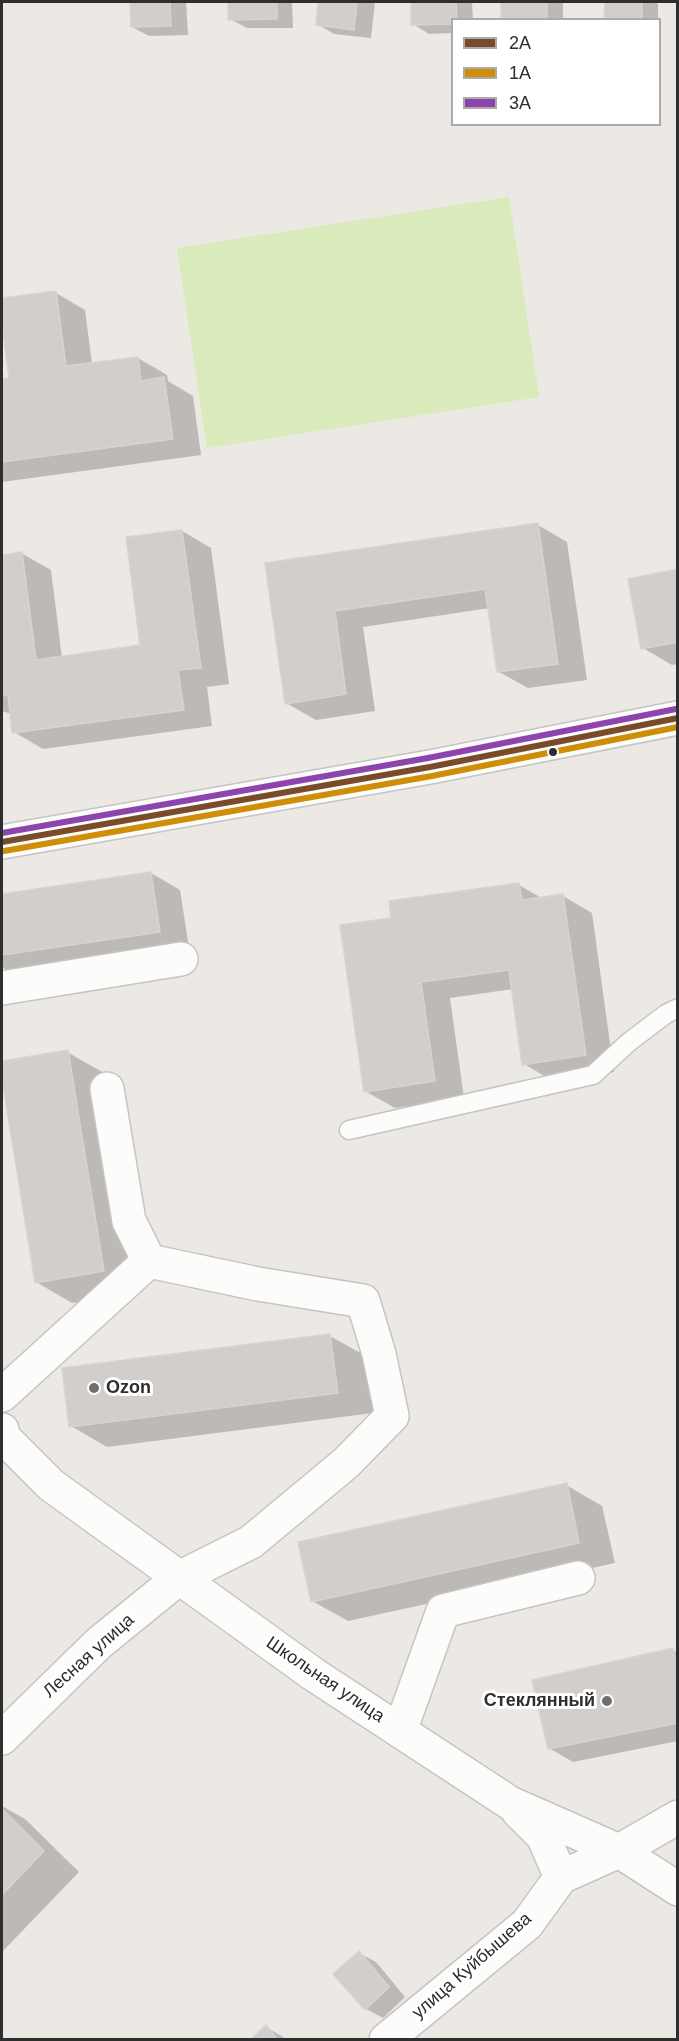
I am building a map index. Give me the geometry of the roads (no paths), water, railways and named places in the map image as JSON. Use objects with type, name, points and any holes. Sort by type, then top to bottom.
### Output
[{"type":"street","points":[[2,842],[430,767],[678,718]]},
{"type":"street","points":[[2,988],[181,959]]},
{"type":"street","points":[[2,1395],[149,1261],[129,1221],[107,1089]]},
{"type":"street","name":"Лесная улица","points":[[2,1738],[99,1642],[179,1578],[251,1542],[346,1462],[392,1416],[379,1354],[363,1301],[258,1284],[149,1261]]},
{"type":"street","name":"Школьная улица","points":[[2,1435],[51,1485],[313,1674],[510,1803],[619,1851],[678,1888]]},
{"type":"street","points":[[400,1731],[444,1611],[578,1578]]},
{"type":"street","points":[[510,1803],[543,1836],[561,1877]]},
{"type":"street","name":"улица Куйбышева","points":[[386,2040],[527,1923],[561,1877],[619,1851],[678,1817]]},
{"type":"lane","points":[[349,1130],[594,1075],[629,1042],[666,1014],[678,1008]]},
{"type":"place","name":"Ozon","points":[[94,1388]]},
{"type":"place","name":"Стеклянный","points":[[607,1701]]}]
